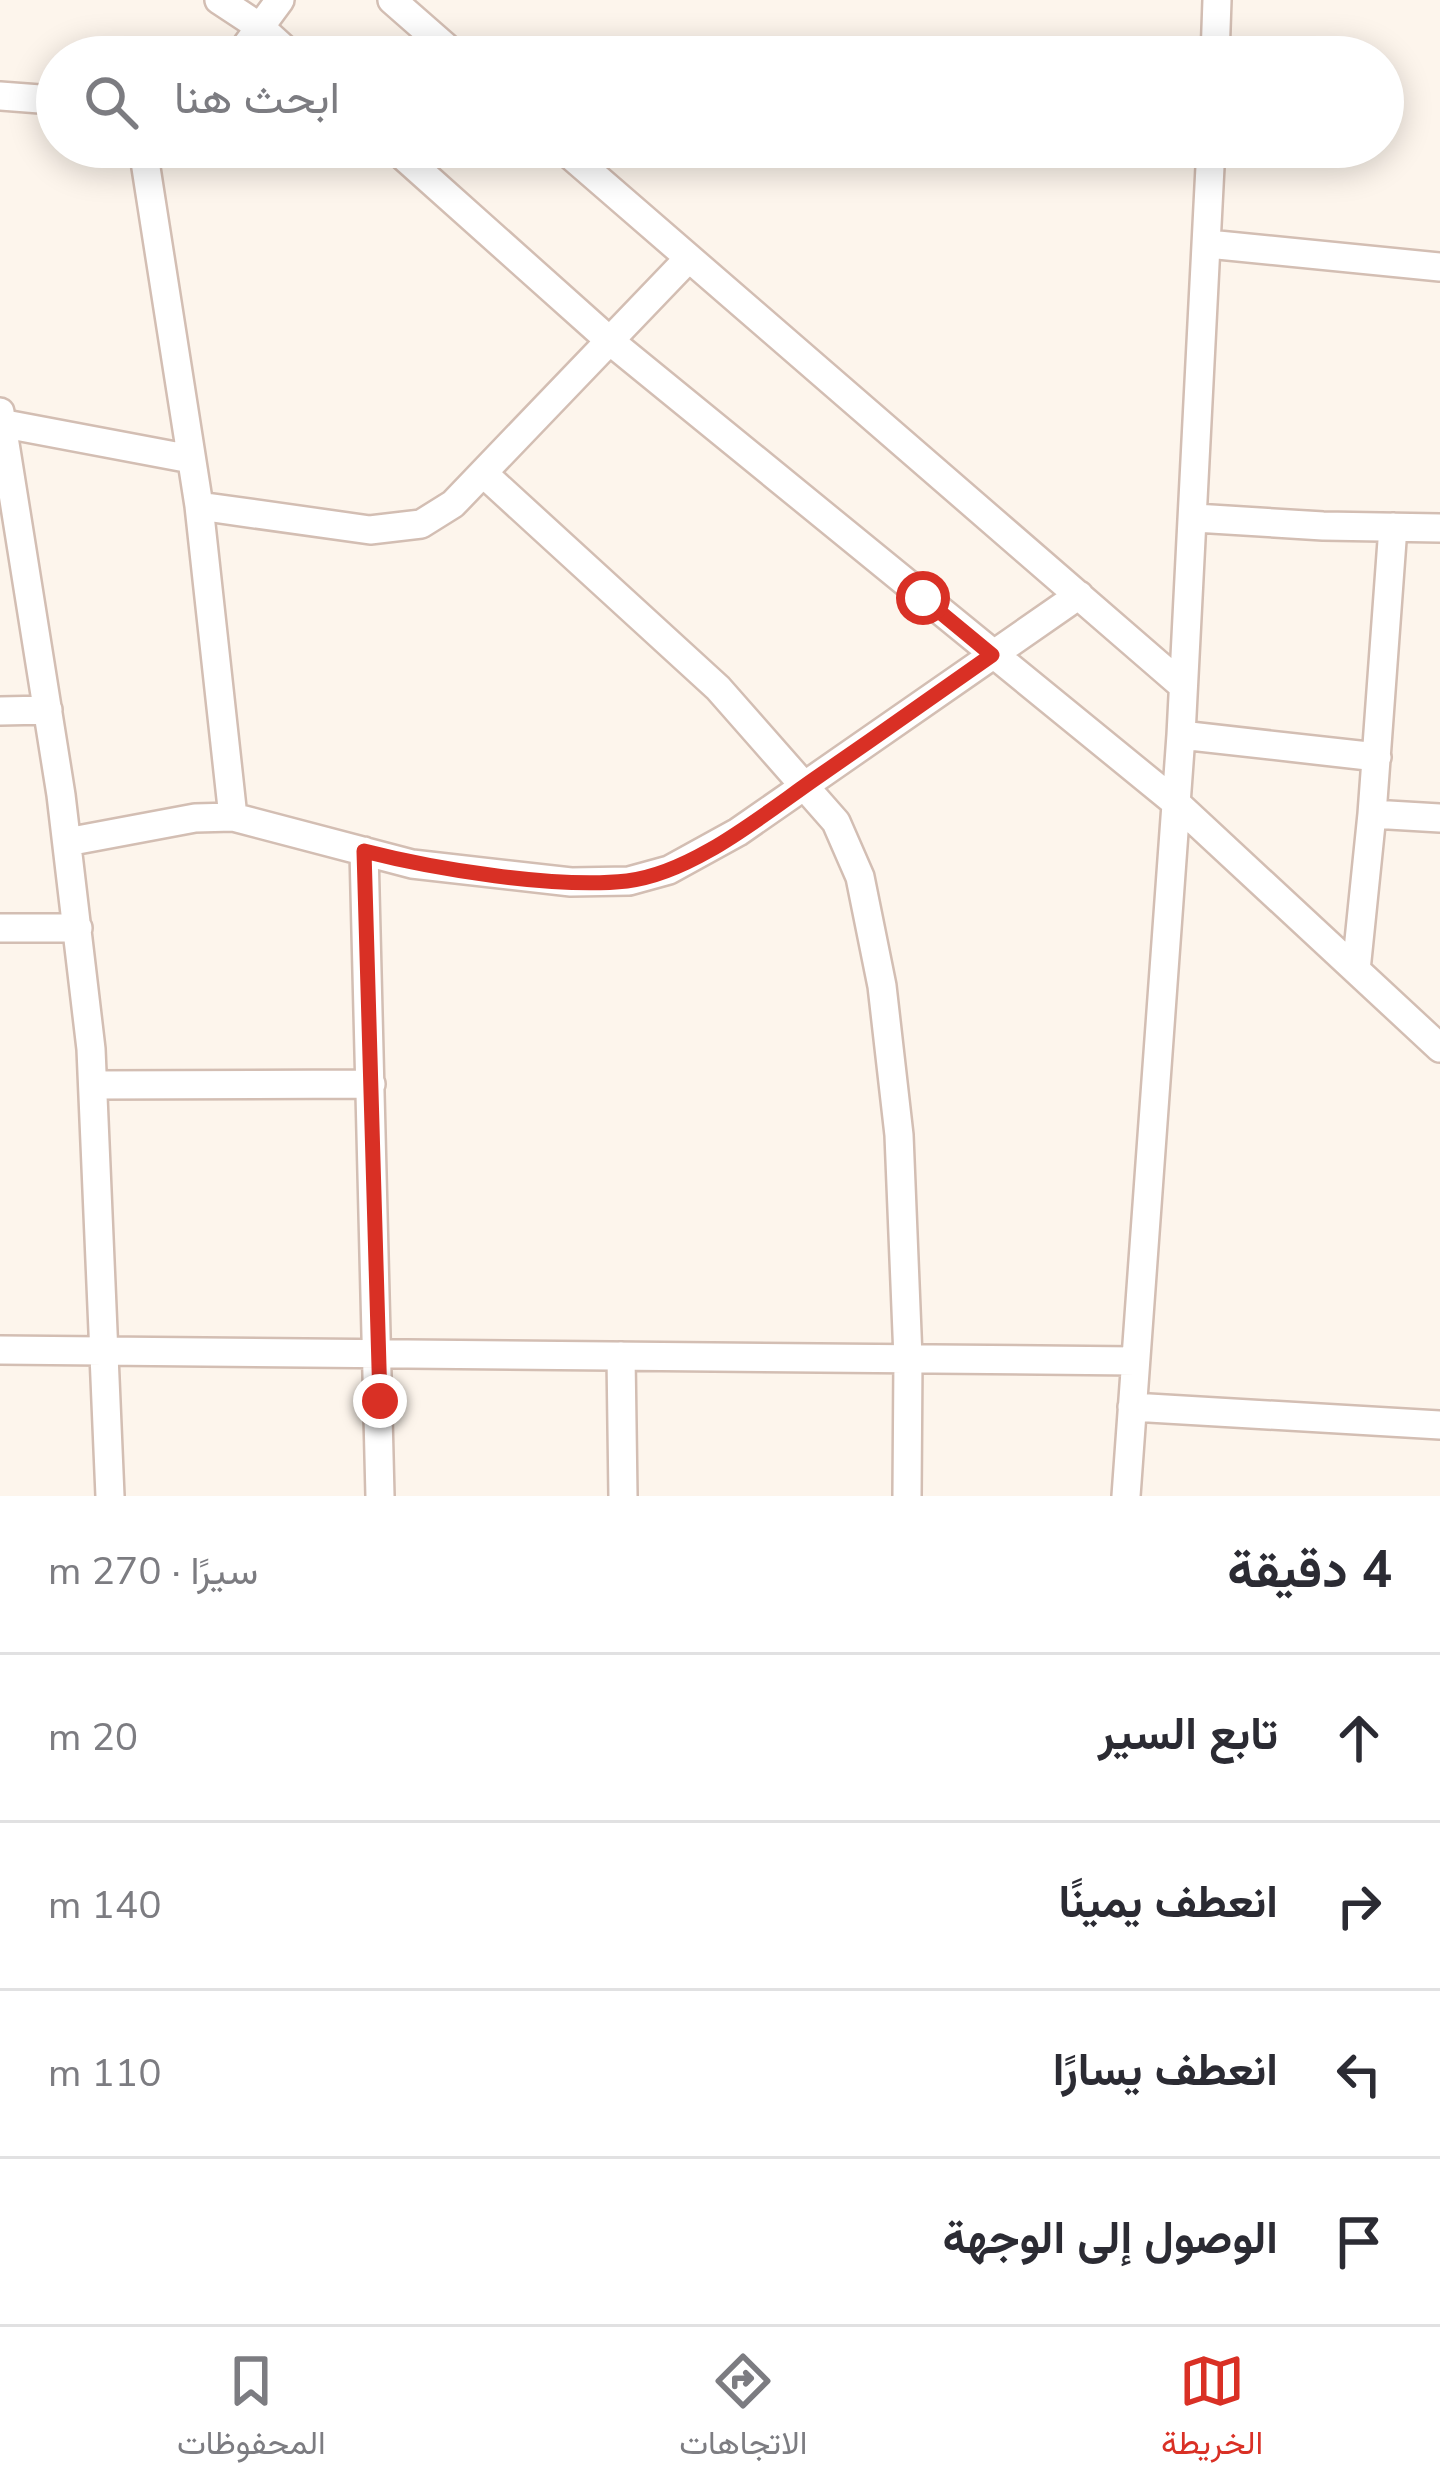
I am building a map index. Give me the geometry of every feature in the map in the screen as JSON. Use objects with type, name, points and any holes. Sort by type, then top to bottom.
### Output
[{"type":"street","points":[[219,0],[270,36]]},
{"type":"street","points":[[253,36],[280,0]]},
{"type":"street","points":[[392,0],[433,36]]},
{"type":"street","points":[[1215,36],[1216,0]]},
{"type":"street","points":[[0,96],[36,99]]},
{"type":"street","points":[[149,168],[199,506],[233,817]]},
{"type":"street","points":[[416,168],[610,341],[1175,802],[1440,1048]]},
{"type":"street","points":[[585,168],[1183,686]]},
{"type":"street","points":[[1126,1496],[1195,518],[1210,168]]},
{"type":"street","points":[[1208,244],[1440,267]]},
{"type":"street","points":[[199,506],[370,530],[421,524],[453,504],[689,258]]},
{"type":"street","points":[[110,1496],[94,1085],[67,842],[1,420],[191,459]]},
{"type":"street","points":[[483,473],[718,688],[836,822],[860,877],[881,986],[899,1135],[908,1358],[907,1496]]},
{"type":"street","points":[[1195,518],[1440,528]]},
{"type":"street","points":[[1357,970],[1393,527]]},
{"type":"street","points":[[67,842],[195,818],[233,817],[412,864],[549,879],[629,880],[669,870],[738,832],[1078,595]]},
{"type":"street","points":[[0,711],[48,710]]},
{"type":"street","points":[[1181,735],[1377,757]]},
{"type":"street","points":[[1372,814],[1440,818]]},
{"type":"street","points":[[364,851],[380,1496]]},
{"type":"street","points":[[0,928],[78,928]]},
{"type":"street","points":[[94,1085],[371,1084]]},
{"type":"street","points":[[0,1350],[1135,1361]]},
{"type":"street","points":[[621,1356],[623,1496]]},
{"type":"street","points":[[1132,1407],[1440,1425]]},
{"type":"route","points":[[380,1401],[364,851],[412,864],[572,882],[629,880],[669,870],[738,832],[992,655],[923,598]]}]
